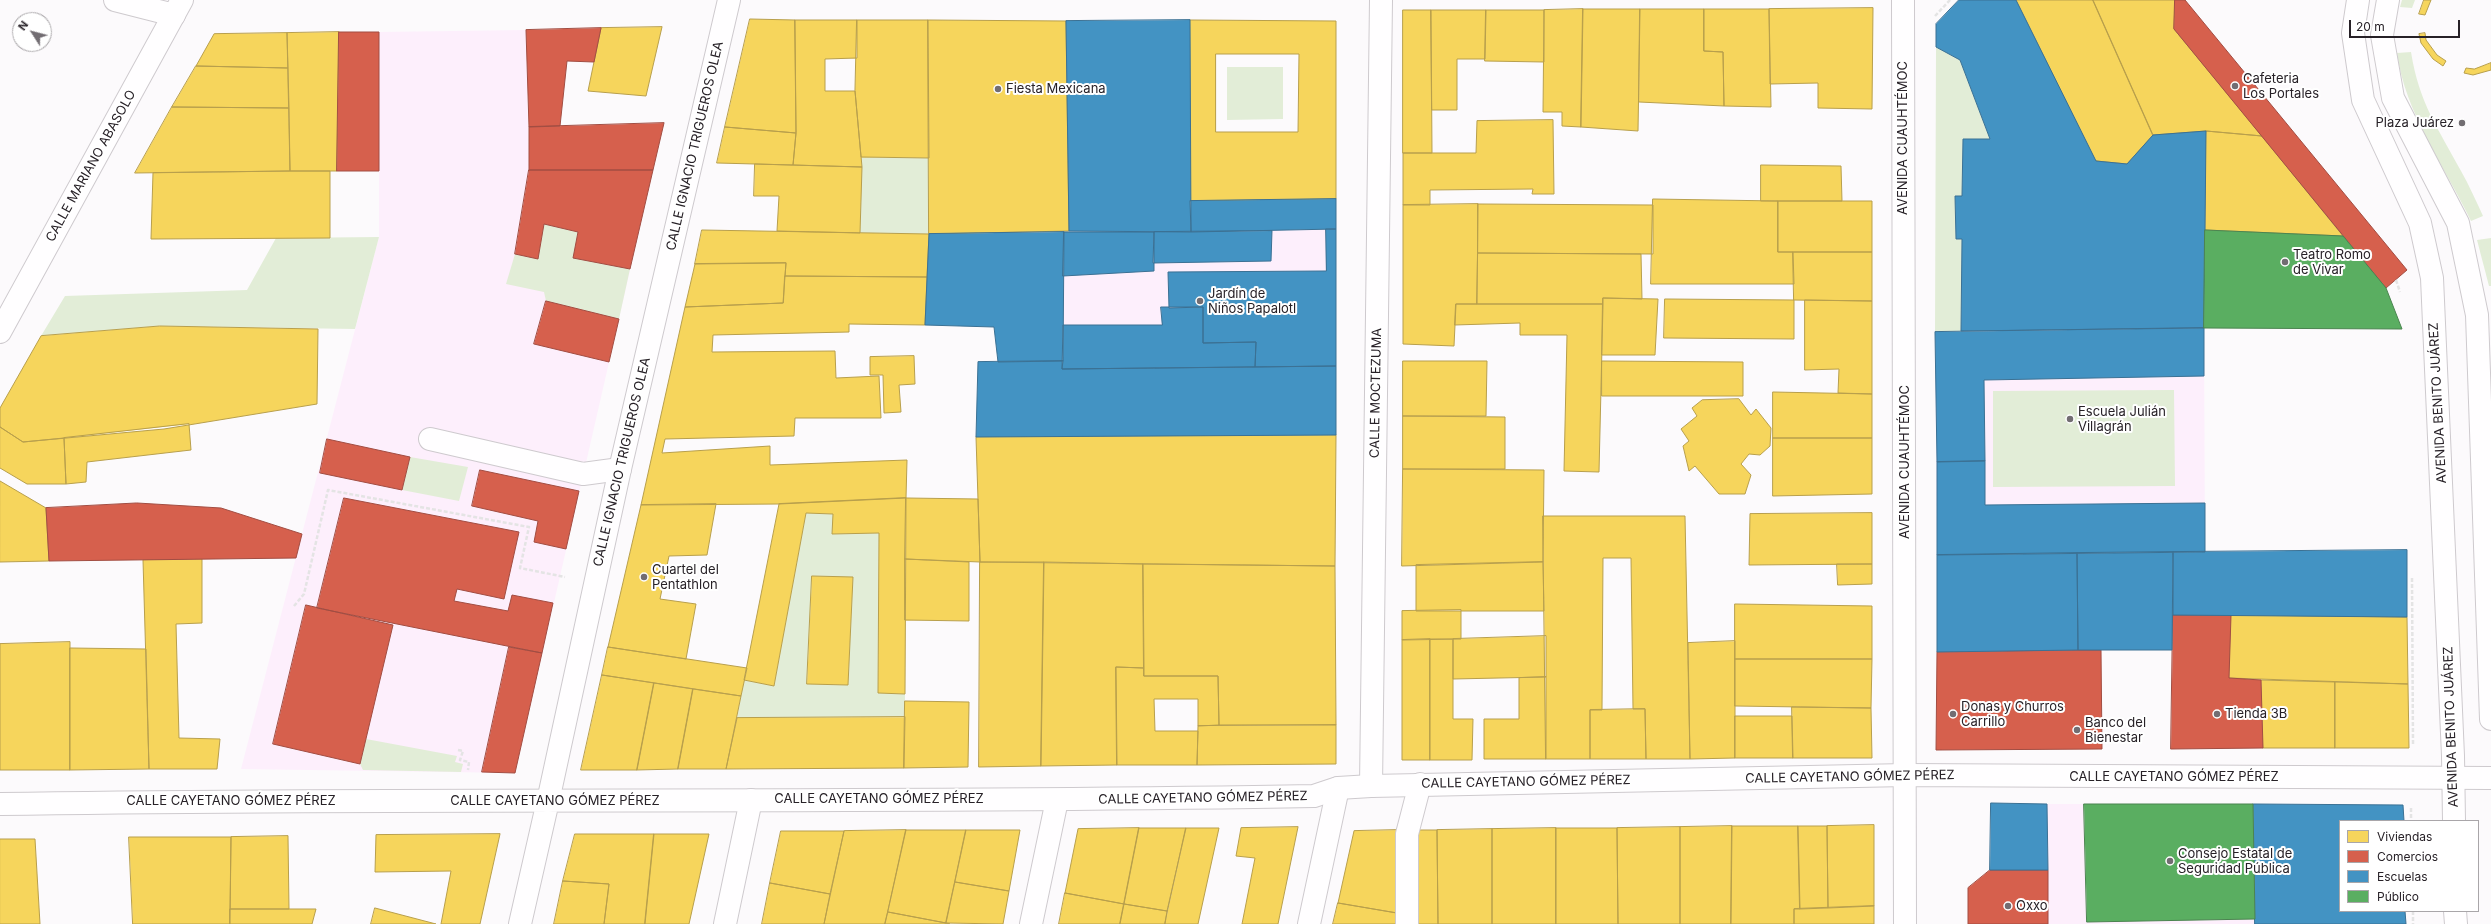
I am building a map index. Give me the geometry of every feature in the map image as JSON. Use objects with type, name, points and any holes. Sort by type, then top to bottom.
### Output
[{"type":"main road","points":[[115,0],[178,8]]},
{"type":"main road","name":"CALLE IGNACIO TRIGUEROS OLEA","points":[[520,924],[620,469],[729,0]]},
{"type":"main road","name":"CALLE MOCTEZUMA","points":[[1372,786],[1381,0]]},
{"type":"main road","name":"AVENIDA CUAUHTÉMOC","points":[[1903,0],[1906,775],[1905,924]]},
{"type":"main road","name":"AVENIDA BENITO JUÁREZ","points":[[2358,0],[2353,33],[2363,100],[2420,223],[2432,278],[2454,820]]},
{"type":"main road","points":[[2388,0],[2382,35],[2393,98],[2458,224],[2477,315],[2491,719]]},
{"type":"main road","name":"CALLE MARIANO ABASOLO","points":[[0,332],[178,8]]},
{"type":"main road","points":[[430,439],[583,474],[620,469]]},
{"type":"main road","name":"CALLE CAYETANO GÓMEZ PÉREZ","points":[[0,804],[247,800],[548,802],[751,800],[1057,800],[1314,796],[1338,788],[1420,784],[1906,775],[2491,778]]},
{"type":"main road","points":[[1407,924],[1407,834],[1420,784]]},
{"type":"main road","points":[[1308,924],[1338,788]]},
{"type":"main road","points":[[725,924],[751,800]]},
{"type":"main road","points":[[1031,924],[1057,800]]},
{"type":"main road","points":[[2455,912],[2456,924]]},
{"type":"path","points":[[1929,21],[1950,0]]},
{"type":"path","points":[[2396,280],[2402,300]]},
{"type":"path","points":[[294,606],[304,594],[328,490],[529,527],[520,568],[566,577]]},
{"type":"path","points":[[2411,749],[2413,746],[2412,573]]},
{"type":"path","points":[[458,750],[462,751],[460,760],[469,762],[467,772]]},
{"type":"path","points":[[2413,912],[2413,924]]},
{"type":"shaded area","points":[[526,30],[529,170],[653,170],[515,773],[241,769],[379,237],[379,32]]},
{"type":"shaded area","name":"Jardín de Niños Papalotl","points":[[1336,229],[1336,366],[1062,369],[1064,232]]},
{"type":"shaded area","name":"Escuela Julián Villagrán","points":[[2204,328],[2205,552],[1937,555],[1935,332]]},
{"type":"shaded area","points":[[2047,804],[2084,804],[2087,922],[2253,804],[2403,805],[2404,820],[2339,820],[2339,912],[2405,912],[2406,924],[2048,924]]},
{"type":"green space","points":[[2402,0],[2415,0],[2412,8],[2400,7]]},
{"type":"green space","points":[[1936,47],[1960,60],[1990,139],[1963,139],[1962,196],[1955,196],[1956,239],[1962,239],[1961,331],[1935,332]]},
{"type":"green space","points":[[2411,52],[2424,101],[2467,182],[2483,216],[2471,221],[2427,139],[2408,97],[2401,75],[2397,53]]},
{"type":"green space","points":[[1227,67],[1283,67],[1283,119],[1227,120]]},
{"type":"green space","points":[[861,157],[929,158],[929,234],[860,233]]},
{"type":"green space","points":[[544,224],[578,232],[573,258],[630,269],[619,319],[546,301],[544,292],[506,284],[515,254],[538,259]]},
{"type":"green space","points":[[379,237],[355,329],[160,326],[41,336],[65,296],[247,290],[276,238]]},
{"type":"green space","points":[[2491,238],[2491,286],[2489,286],[2477,240]]},
{"type":"green space","points":[[2174,390],[2175,486],[1993,487],[1993,391]]},
{"type":"green space","points":[[410,457],[468,467],[459,501],[402,490]]},
{"type":"green space","points":[[806,513],[833,514],[833,534],[879,533],[878,693],[905,694],[905,717],[737,718],[744,680],[774,686]],"holes":[[[812,576],[853,578],[848,685],[807,684]]]},
{"type":"green space","points":[[366,739],[457,756],[455,762],[463,764],[461,772],[363,770],[360,764]]},
{"type":"building: Viviendas","points":[[2016,0],[2093,0],[2153,135],[2127,164],[2096,161]]},
{"type":"building: Viviendas","points":[[2093,0],[2175,0],[2174,29],[2262,136],[2206,131],[2153,135]]},
{"type":"building: Viviendas","points":[[2424,0],[2431,0],[2425,15],[2419,14]]},
{"type":"building: Viviendas","points":[[1873,8],[1872,109],[1818,108],[1818,83],[1770,84],[1769,9]]},
{"type":"building: Viviendas","points":[[1583,9],[1640,9],[1638,131],[1581,127]]},
{"type":"building: Viviendas","points":[[1583,9],[1581,127],[1562,126],[1562,112],[1543,112],[1544,10]]},
{"type":"building: Viviendas","points":[[1640,9],[1704,9],[1704,51],[1723,52],[1724,106],[1639,102]]},
{"type":"building: Viviendas","points":[[1704,9],[1769,9],[1771,107],[1724,106],[1723,52],[1704,51]]},
{"type":"building: Viviendas","points":[[1403,10],[1431,10],[1432,153],[1403,153]]},
{"type":"building: Viviendas","points":[[1431,10],[1486,10],[1485,59],[1457,59],[1457,110],[1432,110]]},
{"type":"building: Viviendas","points":[[1486,10],[1544,10],[1544,62],[1485,61]]},
{"type":"building: Viviendas","points":[[750,19],[795,20],[796,133],[725,127]]},
{"type":"building: Viviendas","points":[[795,20],[857,20],[857,58],[825,59],[825,91],[855,91],[862,167],[793,165],[796,133]]},
{"type":"building: Viviendas","points":[[857,20],[928,20],[929,158],[861,157],[855,91]]},
{"type":"building: Viviendas","name":"Fiesta Mexicana","points":[[928,20],[1066,21],[1069,231],[929,234]]},
{"type":"building: Viviendas","points":[[1190,20],[1336,21],[1336,199],[1190,201]],"holes":[[[1216,54],[1299,54],[1298,132],[1216,132]]]},
{"type":"building: Viviendas","points":[[662,27],[646,96],[588,91],[601,28]]},
{"type":"building: Viviendas","points":[[339,32],[337,171],[290,171],[287,33]]},
{"type":"building: Viviendas","points":[[287,33],[288,68],[196,66],[214,34]]},
{"type":"building: Viviendas","points":[[2425,33],[2426,40],[2437,55],[2446,61],[2443,66],[2433,59],[2421,43],[2419,34]]},
{"type":"building: Viviendas","points":[[2491,63],[2491,70],[2473,75],[2464,73],[2466,68],[2474,69]]},
{"type":"building: Viviendas","points":[[196,66],[288,68],[289,108],[172,107]]},
{"type":"building: Viviendas","points":[[172,107],[289,108],[290,171],[135,173]]},
{"type":"building: Viviendas","points":[[1553,120],[1554,194],[1532,194],[1533,189],[1430,190],[1430,205],[1403,205],[1403,153],[1476,153],[1477,121]]},
{"type":"building: Viviendas","points":[[725,127],[796,133],[793,165],[717,163]]},
{"type":"building: Viviendas","points":[[2206,131],[2262,136],[2343,236],[2205,230]]},
{"type":"building: Viviendas","points":[[755,164],[862,167],[860,233],[777,231],[779,196],[754,196]]},
{"type":"building: Viviendas","points":[[1761,165],[1841,166],[1842,201],[1761,201]]},
{"type":"building: Viviendas","points":[[330,171],[330,238],[151,239],[153,173]]},
{"type":"building: Viviendas","points":[[1653,199],[1778,201],[1778,252],[1793,252],[1794,284],[1651,284]]},
{"type":"building: Viviendas","points":[[1778,201],[1872,201],[1872,252],[1778,252]]},
{"type":"building: Viviendas","points":[[1478,204],[1477,304],[1456,304],[1454,346],[1403,344],[1403,205]]},
{"type":"building: Viviendas","points":[[1478,204],[1653,205],[1653,254],[1478,253]]},
{"type":"building: Viviendas","points":[[702,230],[929,234],[927,277],[785,276],[786,263],[695,264]]},
{"type":"building: Viviendas","points":[[1793,252],[1872,252],[1872,301],[1794,300]]},
{"type":"building: Viviendas","points":[[1478,253],[1641,254],[1642,299],[1603,298],[1603,304],[1477,304]]},
{"type":"building: Viviendas","points":[[786,263],[783,303],[685,307],[695,264]]},
{"type":"building: Viviendas","points":[[785,276],[927,277],[925,325],[849,324],[849,332],[713,335],[712,352],[835,351],[836,378],[879,376],[881,418],[795,418],[794,436],[665,439],[662,453],[770,446],[770,465],[907,460],[906,498],[779,504],[641,505],[685,307],[783,303]]},
{"type":"building: Viviendas","points":[[1603,298],[1658,299],[1655,355],[1602,355]]},
{"type":"building: Viviendas","points":[[1665,299],[1794,300],[1794,339],[1664,338]]},
{"type":"building: Viviendas","points":[[1805,300],[1872,301],[1872,394],[1838,393],[1839,369],[1805,370]]},
{"type":"building: Viviendas","points":[[1456,304],[1603,304],[1599,472],[1564,471],[1567,335],[1520,335],[1520,323],[1455,325]]},
{"type":"building: Viviendas","points":[[160,326],[318,329],[317,404],[164,429],[23,442],[0,427],[0,408],[41,336]]},
{"type":"building: Viviendas","points":[[914,356],[915,384],[899,385],[901,412],[884,413],[883,375],[870,375],[870,357]]},
{"type":"building: Viviendas","points":[[1403,361],[1487,361],[1486,416],[1403,416]]},
{"type":"building: Viviendas","points":[[1602,361],[1743,362],[1743,396],[1602,396]]},
{"type":"building: Viviendas","points":[[1773,392],[1872,394],[1872,438],[1773,438]]},
{"type":"building: Viviendas","points":[[1739,399],[1751,415],[1756,409],[1771,428],[1770,446],[1760,455],[1749,454],[1741,464],[1751,475],[1745,494],[1719,494],[1695,466],[1689,471],[1683,446],[1689,441],[1681,429],[1697,416],[1692,408],[1702,400]]},
{"type":"building: Viviendas","points":[[1403,416],[1505,417],[1505,469],[1403,469]]},
{"type":"building: Viviendas","points":[[189,424],[191,450],[87,462],[86,482],[66,484],[64,438]]},
{"type":"building: Viviendas","points":[[0,427],[23,442],[64,438],[66,484],[27,484],[0,468]]},
{"type":"building: Viviendas","points":[[1336,435],[1335,566],[980,562],[976,437]]},
{"type":"building: Viviendas","points":[[1773,438],[1872,438],[1872,494],[1773,496]]},
{"type":"building: Viviendas","points":[[1403,469],[1544,470],[1543,562],[1402,566]]},
{"type":"building: Viviendas","points":[[0,481],[46,508],[49,561],[0,562]]},
{"type":"building: Viviendas","points":[[906,498],[905,694],[878,693],[879,533],[832,534],[833,514],[806,513],[774,686],[744,680],[779,504]]},
{"type":"building: Viviendas","points":[[906,498],[978,499],[980,562],[905,559]]},
{"type":"building: Viviendas","name":"Cuartel del Pentathlon","points":[[716,504],[707,555],[669,556],[660,599],[696,604],[686,659],[608,647],[641,505]]},
{"type":"building: Viviendas","points":[[1872,513],[1872,564],[1749,565],[1750,514]]},
{"type":"building: Viviendas","points":[[1543,516],[1685,516],[1690,759],[1646,759],[1645,709],[1633,709],[1631,558],[1603,558],[1602,710],[1590,710],[1590,759],[1546,759]]},
{"type":"building: Viviendas","points":[[202,559],[202,623],[176,624],[179,738],[220,739],[217,769],[149,769],[143,560]]},
{"type":"building: Viviendas","points":[[905,559],[969,562],[969,621],[905,620]]},
{"type":"building: Viviendas","points":[[980,562],[1044,562],[1041,766],[979,767]]},
{"type":"building: Viviendas","points":[[1044,562],[1143,564],[1144,668],[1116,667],[1117,765],[1041,766]]},
{"type":"building: Viviendas","points":[[1543,562],[1544,611],[1416,611],[1416,565]]},
{"type":"building: Viviendas","points":[[1143,564],[1335,566],[1336,725],[1219,725],[1218,676],[1144,676]]},
{"type":"building: Viviendas","points":[[1837,564],[1872,564],[1872,584],[1838,585]]},
{"type":"building: Viviendas","points":[[812,576],[853,577],[848,685],[807,684]]},
{"type":"building: Viviendas","points":[[1735,604],[1872,606],[1872,659],[1735,659]]},
{"type":"building: Viviendas","points":[[1461,610],[1461,639],[1402,640],[1402,611]]},
{"type":"building: Viviendas","points":[[2231,615],[2407,617],[2408,684],[2229,678]]},
{"type":"building: Viviendas","points":[[1546,636],[1546,677],[1453,679],[1453,639]]},
{"type":"building: Viviendas","points":[[1430,639],[1430,760],[1402,760],[1402,640]]},
{"type":"building: Viviendas","points":[[1430,639],[1453,639],[1453,719],[1473,719],[1472,760],[1430,760]]},
{"type":"building: Viviendas","points":[[1735,641],[1735,758],[1690,759],[1688,643]]},
{"type":"building: Viviendas","points":[[70,642],[70,770],[0,770],[0,644]]},
{"type":"building: Viviendas","points":[[608,647],[747,668],[741,696],[602,675]]},
{"type":"building: Viviendas","points":[[70,648],[146,649],[149,769],[70,770]]},
{"type":"building: Viviendas","points":[[1735,659],[1872,659],[1871,708],[1735,706]]},
{"type":"building: Viviendas","points":[[1116,667],[1144,668],[1144,676],[1218,676],[1219,725],[1198,726],[1198,699],[1154,699],[1155,731],[1198,731],[1197,765],[1117,765]]},
{"type":"building: Viviendas","points":[[602,675],[654,683],[637,770],[581,770]]},
{"type":"building: Viviendas","points":[[1546,677],[1546,759],[1484,759],[1484,719],[1519,719],[1519,678]]},
{"type":"building: Viviendas","points":[[2261,680],[2335,682],[2335,748],[2263,748]]},
{"type":"building: Viviendas","points":[[2335,682],[2408,684],[2409,748],[2335,748]]},
{"type":"building: Viviendas","points":[[654,683],[693,689],[678,769],[637,770]]},
{"type":"building: Viviendas","points":[[693,689],[741,696],[726,769],[678,769]]},
{"type":"building: Viviendas","points":[[905,701],[969,702],[968,767],[904,768]]},
{"type":"building: Viviendas","points":[[1792,707],[1871,708],[1872,758],[1793,758]]},
{"type":"building: Viviendas","points":[[1645,709],[1646,759],[1590,759],[1590,710]]},
{"type":"building: Viviendas","points":[[1735,716],[1792,716],[1793,758],[1735,758]]},
{"type":"building: Viviendas","points":[[905,717],[904,768],[726,769],[737,718]]},
{"type":"building: Viviendas","points":[[1336,725],[1336,764],[1197,765],[1198,726]]},
{"type":"building: Viviendas","points":[[1874,825],[1874,906],[1828,908],[1827,826]]},
{"type":"building: Viviendas","points":[[1732,826],[1731,924],[1680,924],[1680,827]]},
{"type":"building: Viviendas","points":[[1732,826],[1798,826],[1800,909],[1794,909],[1794,924],[1731,924]]},
{"type":"building: Viviendas","points":[[1798,826],[1827,826],[1828,908],[1800,909]]},
{"type":"building: Viviendas","points":[[1298,827],[1278,924],[1242,924],[1255,858],[1236,856],[1241,828]]},
{"type":"building: Viviendas","points":[[1680,827],[1680,924],[1618,924],[1617,828]]},
{"type":"building: Viviendas","points":[[1139,828],[1186,828],[1167,911],[1124,904]]},
{"type":"building: Viviendas","points":[[1139,828],[1124,904],[1065,893],[1078,829]]},
{"type":"building: Viviendas","points":[[1186,828],[1219,828],[1198,924],[1165,924]]},
{"type":"building: Viviendas","points":[[1556,828],[1556,924],[1492,924],[1492,829]]},
{"type":"building: Viviendas","points":[[1556,828],[1617,828],[1618,924],[1556,924]]},
{"type":"building: Viviendas","points":[[1492,829],[1492,924],[1438,924],[1437,830]]},
{"type":"building: Viviendas","points":[[906,830],[966,830],[946,923],[888,912]]},
{"type":"building: Viviendas","points":[[906,830],[885,924],[824,924],[844,831]]},
{"type":"building: Viviendas","points":[[966,830],[1020,830],[1009,891],[955,882]]},
{"type":"building: Viviendas","points":[[1397,830],[1397,913],[1338,903],[1354,831]]},
{"type":"building: Viviendas","points":[[1397,830],[1437,830],[1438,924],[1415,924]]},
{"type":"building: Viviendas","points":[[781,831],[844,831],[830,894],[770,883]]},
{"type":"building: Viviendas","points":[[500,834],[480,924],[441,924],[451,871],[375,872],[376,835]]},
{"type":"building: Viviendas","points":[[575,834],[654,834],[645,924],[604,924],[609,884],[563,881]]},
{"type":"building: Viviendas","points":[[654,834],[709,834],[689,924],[645,924]]},
{"type":"building: Viviendas","points":[[288,836],[289,909],[230,909],[231,837]]},
{"type":"building: Viviendas","points":[[129,837],[231,837],[230,924],[133,924]]},
{"type":"building: Viviendas","points":[[0,839],[35,839],[40,924],[0,924]]},
{"type":"building: Viviendas","points":[[563,881],[609,884],[604,924],[554,924]]},
{"type":"building: Viviendas","points":[[955,882],[1009,891],[1003,924],[946,923]]},
{"type":"building: Viviendas","points":[[770,883],[830,894],[824,924],[762,924]]},
{"type":"building: Viviendas","points":[[1065,893],[1124,904],[1120,924],[1059,924]]},
{"type":"building: Viviendas","points":[[1338,903],[1397,913],[1397,924],[1333,924]]},
{"type":"building: Viviendas","points":[[1124,904],[1167,911],[1165,924],[1120,924]]},
{"type":"building: Viviendas","points":[[1874,906],[1874,924],[1794,924],[1794,909]]},
{"type":"building: Viviendas","points":[[375,908],[436,924],[371,924]]},
{"type":"building: Viviendas","points":[[230,909],[316,909],[312,924],[230,924]]},
{"type":"building: Viviendas","points":[[888,912],[946,923],[950,924],[885,924]]},
{"type":"building: Comercios","points":[[2175,0],[2185,0],[2407,270],[2386,288],[2174,29]]},
{"type":"building: Comercios","points":[[601,28],[594,62],[567,61],[560,126],[529,127],[526,30]]},
{"type":"building: Comercios","points":[[339,32],[379,32],[379,171],[337,171]]},
{"type":"building: Comercios","points":[[664,123],[653,170],[529,170],[529,127]]},
{"type":"building: Comercios","points":[[529,170],[653,170],[630,269],[573,258],[578,232],[544,224],[538,259],[515,254]]},
{"type":"building: Comercios","points":[[546,301],[619,319],[609,362],[534,344]]},
{"type":"building: Comercios","points":[[327,439],[410,457],[402,490],[320,473]]},
{"type":"building: Comercios","points":[[480,470],[579,491],[566,549],[534,542],[538,521],[472,506]]},
{"type":"building: Comercios","points":[[344,498],[519,532],[504,599],[457,589],[454,601],[508,611],[512,595],[553,603],[542,653],[317,608]]},
{"type":"building: Comercios","points":[[137,503],[221,508],[302,534],[296,558],[49,561],[46,508]]},
{"type":"building: Comercios","points":[[306,605],[393,625],[360,764],[273,744]]},
{"type":"building: Comercios","name":"Tienda 3B","points":[[2173,615],[2231,615],[2229,678],[2261,680],[2263,748],[2171,749]]},
{"type":"building: Comercios","points":[[509,647],[542,653],[515,773],[482,772]]},
{"type":"building: Comercios","points":[[2101,650],[2102,749],[1936,750],[1937,652]]},
{"type":"building: Comercios","name":"Oxxo","points":[[1990,870],[2048,870],[2048,924],[1968,924],[1968,888]]},
{"type":"building: Escuelas","points":[[1959,0],[2016,0],[2096,161],[2127,164],[2153,135],[2206,131],[2204,328],[1961,331],[1962,239],[1956,239],[1955,196],[1962,196],[1963,139],[1990,139],[1960,60],[1936,47],[1936,24]]},
{"type":"building: Escuelas","points":[[1190,20],[1191,232],[1069,231],[1066,21]]},
{"type":"building: Escuelas","points":[[1336,199],[1336,229],[1191,232],[1190,201]]},
{"type":"building: Escuelas","points":[[1326,229],[1336,229],[1336,366],[1255,367],[1256,342],[1203,343],[1203,307],[1169,308],[1168,272],[1326,271]]},
{"type":"building: Escuelas","points":[[1272,231],[1271,261],[1153,263],[1154,232]]},
{"type":"building: Escuelas","points":[[1064,232],[1063,361],[998,362],[994,327],[925,325],[929,234]]},
{"type":"building: Escuelas","points":[[1064,232],[1154,232],[1154,271],[1063,276]]},
{"type":"building: Escuelas","points":[[1161,307],[1203,307],[1203,343],[1256,342],[1255,367],[1062,369],[1063,325],[1162,325]]},
{"type":"building: Escuelas","points":[[2204,328],[2204,376],[1984,380],[1985,461],[1937,462],[1935,332]]},
{"type":"building: Escuelas","points":[[1063,361],[1062,369],[1336,366],[1336,435],[976,437],[978,362]]},
{"type":"building: Escuelas","points":[[1985,461],[1985,505],[2205,503],[2205,552],[1937,555],[1937,462]]},
{"type":"building: Escuelas","points":[[2407,550],[2407,617],[2173,615],[2173,552]]},
{"type":"building: Escuelas","points":[[2173,552],[2172,650],[2078,650],[2077,553]]},
{"type":"building: Escuelas","points":[[2077,553],[2078,650],[1937,652],[1937,555]]},
{"type":"building: Escuelas","points":[[1991,803],[2047,804],[2048,870],[1990,870]]},
{"type":"building: Escuelas","points":[[2253,804],[2403,805],[2404,820],[2339,820],[2339,912],[2405,912],[2406,924],[2255,924]]},
{"type":"building: Público","name":"Teatro Romo de Vivar","points":[[2205,230],[2343,236],[2386,288],[2402,329],[2204,328]]},
{"type":"building: Público","name":"Consejo Estatal de Seguridad Pública","points":[[2084,804],[2253,804],[2255,919],[2087,922]]},
{"type":"place","name":"Cafeteria Los Portales","points":[[2235,86]]},
{"type":"place","name":"Fiesta Mexicana","points":[[998,89]]},
{"type":"place","name":"Plaza Juárez","points":[[2462,123]]},
{"type":"place","name":"Teatro Romo de Vivar","points":[[2285,262]]},
{"type":"place","name":"Jardín de Niños Papalotl","points":[[1200,301]]},
{"type":"place","name":"Escuela Julián Villagrán","points":[[2070,419]]},
{"type":"place","name":"Cuartel del Pentathlon","points":[[644,577]]},
{"type":"place","name":"Donas y Churros Carrillo","points":[[1953,714]]},
{"type":"place","name":"Tienda 3B","points":[[2217,714]]},
{"type":"place","name":"Banco del Bienestar","points":[[2077,730]]},
{"type":"place","name":"Consejo Estatal de Seguridad Pública","points":[[2170,861]]},
{"type":"place","name":"Oxxo","points":[[2008,906]]}]
